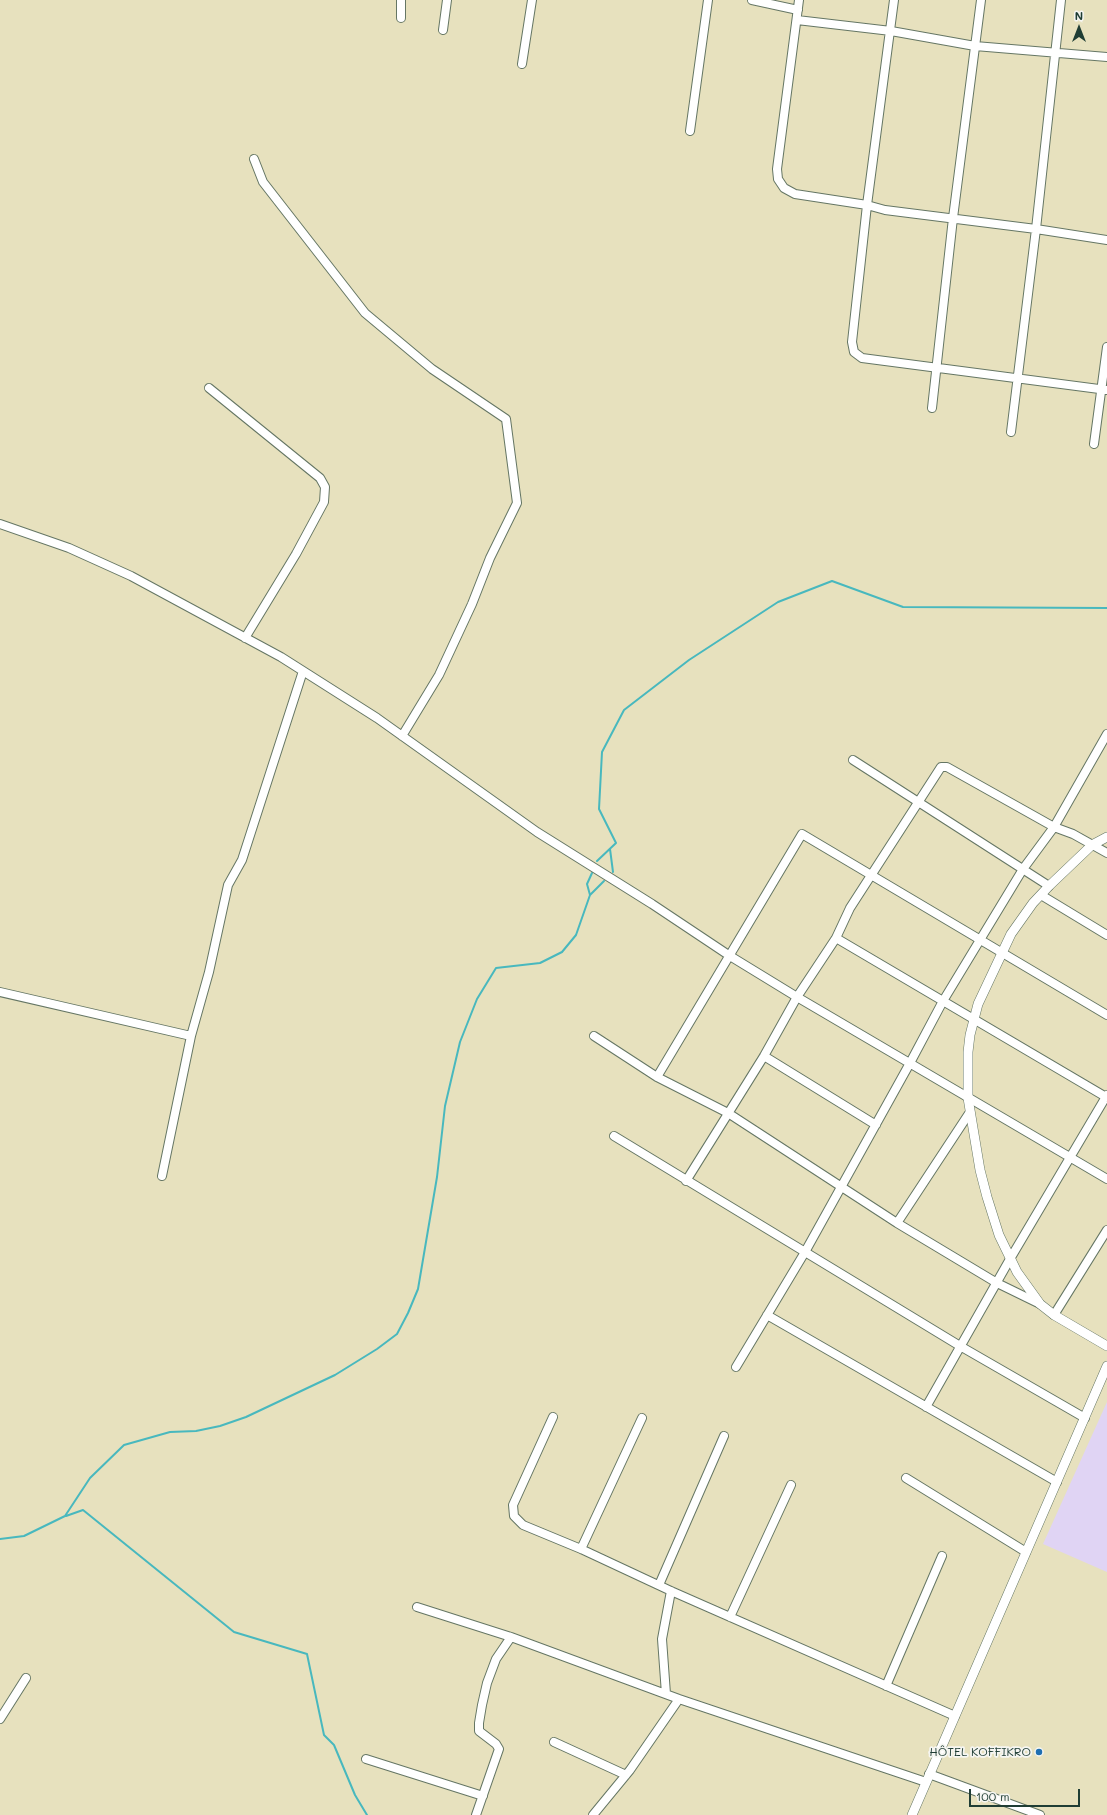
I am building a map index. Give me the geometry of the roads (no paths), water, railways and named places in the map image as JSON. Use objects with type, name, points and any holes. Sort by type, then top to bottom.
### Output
[{"type":"street","points":[[401,0],[401,18]]},
{"type":"street","points":[[443,30],[447,0]]},
{"type":"street","points":[[522,64],[532,0]]},
{"type":"street","points":[[690,131],[708,0]]},
{"type":"street","points":[[752,0],[798,10]]},
{"type":"street","points":[[799,0],[777,169],[778,179],[784,188],[794,194],[867,205],[885,210],[1036,228],[1107,240]]},
{"type":"street","points":[[894,0],[867,205],[852,342],[854,352],[862,358],[1105,390]]},
{"type":"street","points":[[932,408],[953,218],[981,0]]},
{"type":"street","points":[[1011,432],[1036,228],[1061,0]]},
{"type":"street","points":[[797,20],[891,31],[976,46],[1107,57]]},
{"type":"street","points":[[254,159],[263,182],[365,312],[432,369],[506,419],[517,503],[490,558],[472,604],[439,675],[402,736]]},
{"type":"street","points":[[1094,444],[1105,390],[1107,347]]},
{"type":"street","points":[[209,388],[320,478],[325,487],[324,502],[245,638]]},
{"type":"street","points":[[0,524],[69,548],[125,573],[303,671],[377,718],[537,832],[652,904],[730,956],[1107,1179]]},
{"type":"street","points":[[162,1176],[191,1036],[209,972],[228,885],[242,860],[303,671]]},
{"type":"street","points":[[736,1367],[805,1252],[943,1001],[1023,869],[1054,827],[1107,734]]},
{"type":"street","points":[[852,760],[1049,886]]},
{"type":"street","points":[[686,1181],[764,1056],[797,997],[836,938],[850,908],[939,770],[944,766],[1054,827],[1073,834],[1107,853]]},
{"type":"street","points":[[657,1077],[802,834],[1107,1015]]},
{"type":"street","points":[[1040,1304],[1027,1288],[1010,1259],[999,1235],[987,1197],[968,1098],[968,1052],[978,1004],[1011,934],[1049,886],[1092,845],[1107,837]]},
{"type":"street","points":[[1041,895],[1107,935]]},
{"type":"street","points":[[836,938],[1106,1096],[1071,1158],[1010,1259],[926,1407]]},
{"type":"street","points":[[0,992],[191,1036]]},
{"type":"street","points":[[594,1036],[657,1077],[728,1113],[897,1223],[997,1283],[1040,1304],[1054,1315],[1107,1346]]},
{"type":"street","points":[[764,1056],[876,1125]]},
{"type":"street","points":[[897,1223],[970,1112]]},
{"type":"street","points":[[614,1136],[960,1346],[1085,1418]]},
{"type":"street","points":[[1054,1315],[1107,1230]]},
{"type":"street","points":[[767,1315],[1057,1482]]},
{"type":"street","points":[[912,1815],[1107,1366]]},
{"type":"street","points":[[552,1417],[513,1505],[514,1516],[523,1525],[581,1549],[730,1617],[955,1716]]},
{"type":"street","points":[[581,1549],[642,1418]]},
{"type":"street","points":[[659,1585],[724,1436]]},
{"type":"street","points":[[906,1478],[1026,1552]]},
{"type":"street","points":[[730,1617],[791,1485]]},
{"type":"street","points":[[886,1686],[942,1556]]},
{"type":"street","points":[[666,1694],[662,1639],[672,1591]]},
{"type":"street","points":[[417,1607],[510,1637],[679,1699],[1040,1815]]},
{"type":"street","points":[[476,1815],[499,1749],[496,1744],[479,1731],[480,1717],[487,1683],[496,1659],[510,1637]]},
{"type":"street","points":[[0,1719],[26,1678]]},
{"type":"street","points":[[593,1815],[626,1775],[679,1699]]},
{"type":"street","points":[[554,1742],[626,1775]]},
{"type":"street","points":[[366,1759],[483,1796]]},
{"type":"waterway","points":[[597,861],[616,843],[599,809],[602,752],[624,710],[689,660],[778,602],[832,581],[903,607],[1107,608]]},
{"type":"waterway","points":[[610,849],[613,872]]},
{"type":"waterway","points":[[0,1539],[24,1536],[65,1516],[90,1478],[124,1445],[170,1432],[196,1431],[220,1426],[246,1417],[335,1375],[377,1349],[397,1334],[418,1289],[437,1177],[445,1106],[460,1042],[477,999],[496,968],[540,963],[562,952],[576,935],[590,895],[587,884],[592,873]]},
{"type":"waterway","points":[[590,895],[604,881]]},
{"type":"waterway","points":[[66,1516],[83,1510],[234,1632],[307,1654],[324,1735],[334,1745],[355,1795],[367,1815]]},
{"type":"place","name":"HÔTEL KOFFIKRO","points":[[1039,1752]]}]
